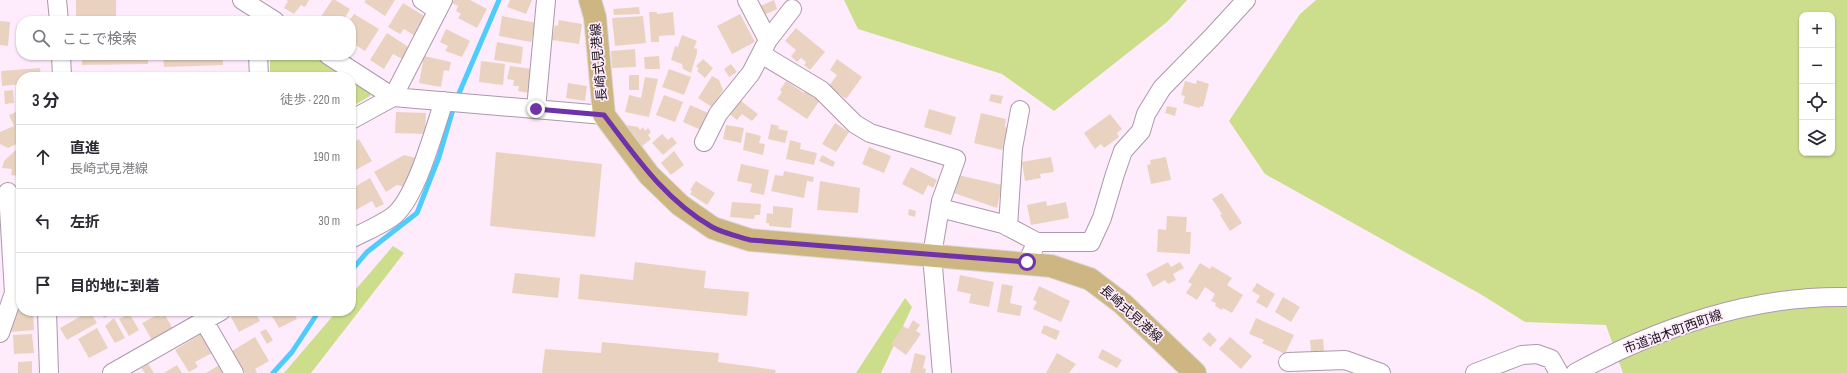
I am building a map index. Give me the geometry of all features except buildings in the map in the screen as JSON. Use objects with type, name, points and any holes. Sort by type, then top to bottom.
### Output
[{"type":"main road","name":"長崎式見港線","points":[[590,0],[595,18],[604,115],[649,175],[680,205],[713,228],[750,240],[1027,262],[1051,266],[1090,279],[1123,304],[1195,373]]},
{"type":"street","points":[[57,0],[59,16]]},
{"type":"street","points":[[242,0],[258,15]]},
{"type":"street","points":[[356,117],[393,97],[440,5],[422,0]]},
{"type":"street","points":[[536,109],[546,0]]},
{"type":"street","points":[[747,0],[764,47],[821,90],[855,124],[870,133],[956,159],[940,208],[932,255],[942,373]]},
{"type":"street","points":[[940,208],[1008,227],[1037,242],[1091,242],[1102,218],[1115,174],[1124,151],[1141,131],[1146,114],[1162,88],[1246,0]]},
{"type":"street","points":[[704,142],[718,114],[751,73],[764,47],[792,9]]},
{"type":"street","points":[[61,60],[62,72]]},
{"type":"street","points":[[258,60],[258,72]]},
{"type":"street","points":[[336,60],[354,72]]},
{"type":"street","points":[[356,73],[393,97],[604,115]]},
{"type":"street","points":[[356,236],[392,217],[405,203],[418,175],[444,101]]},
{"type":"street","points":[[1008,227],[1013,148],[1020,110]]},
{"type":"street","points":[[0,332],[12,291],[8,192]]},
{"type":"street","points":[[1027,262],[1037,242]]},
{"type":"street","name":"市道油木町西町線","points":[[1576,373],[1647,338],[1712,315],[1770,303],[1829,296],[1847,297]]},
{"type":"street","points":[[47,316],[49,373]]},
{"type":"street","points":[[112,373],[213,316]]},
{"type":"street","points":[[204,321],[234,373]]},
{"type":"street","points":[[1475,373],[1522,355],[1537,354],[1551,359],[1558,373]]},
{"type":"street","points":[[1288,362],[1345,360],[1381,373]]},
{"type":"green space","points":[[844,0],[1187,0],[1167,22],[1054,111],[1002,74],[858,29]]},
{"type":"green space","points":[[1316,0],[1847,0],[1847,373],[1623,373],[1606,325],[1525,322],[1482,295],[1265,174],[1229,121],[1300,14]]},
{"type":"green space","points":[[270,60],[321,60],[342,72],[270,72]]},
{"type":"green space","points":[[356,80],[371,89],[370,96],[356,104]]},
{"type":"green space","points":[[393,246],[404,253],[356,315],[356,289]]},
{"type":"green space","points":[[905,298],[912,307],[881,373],[856,373]]},
{"type":"green space","points":[[333,316],[355,316],[311,373],[284,373]]},
{"type":"waterway","points":[[457,98],[499,0]]},
{"type":"waterway","points":[[356,265],[367,252],[417,213],[439,157],[454,106]]},
{"type":"waterway","points":[[273,373],[292,352],[316,316]]},
{"type":"route","points":[[536,109],[604,115],[649,175],[680,205],[713,228],[750,240],[1027,262]]}]
